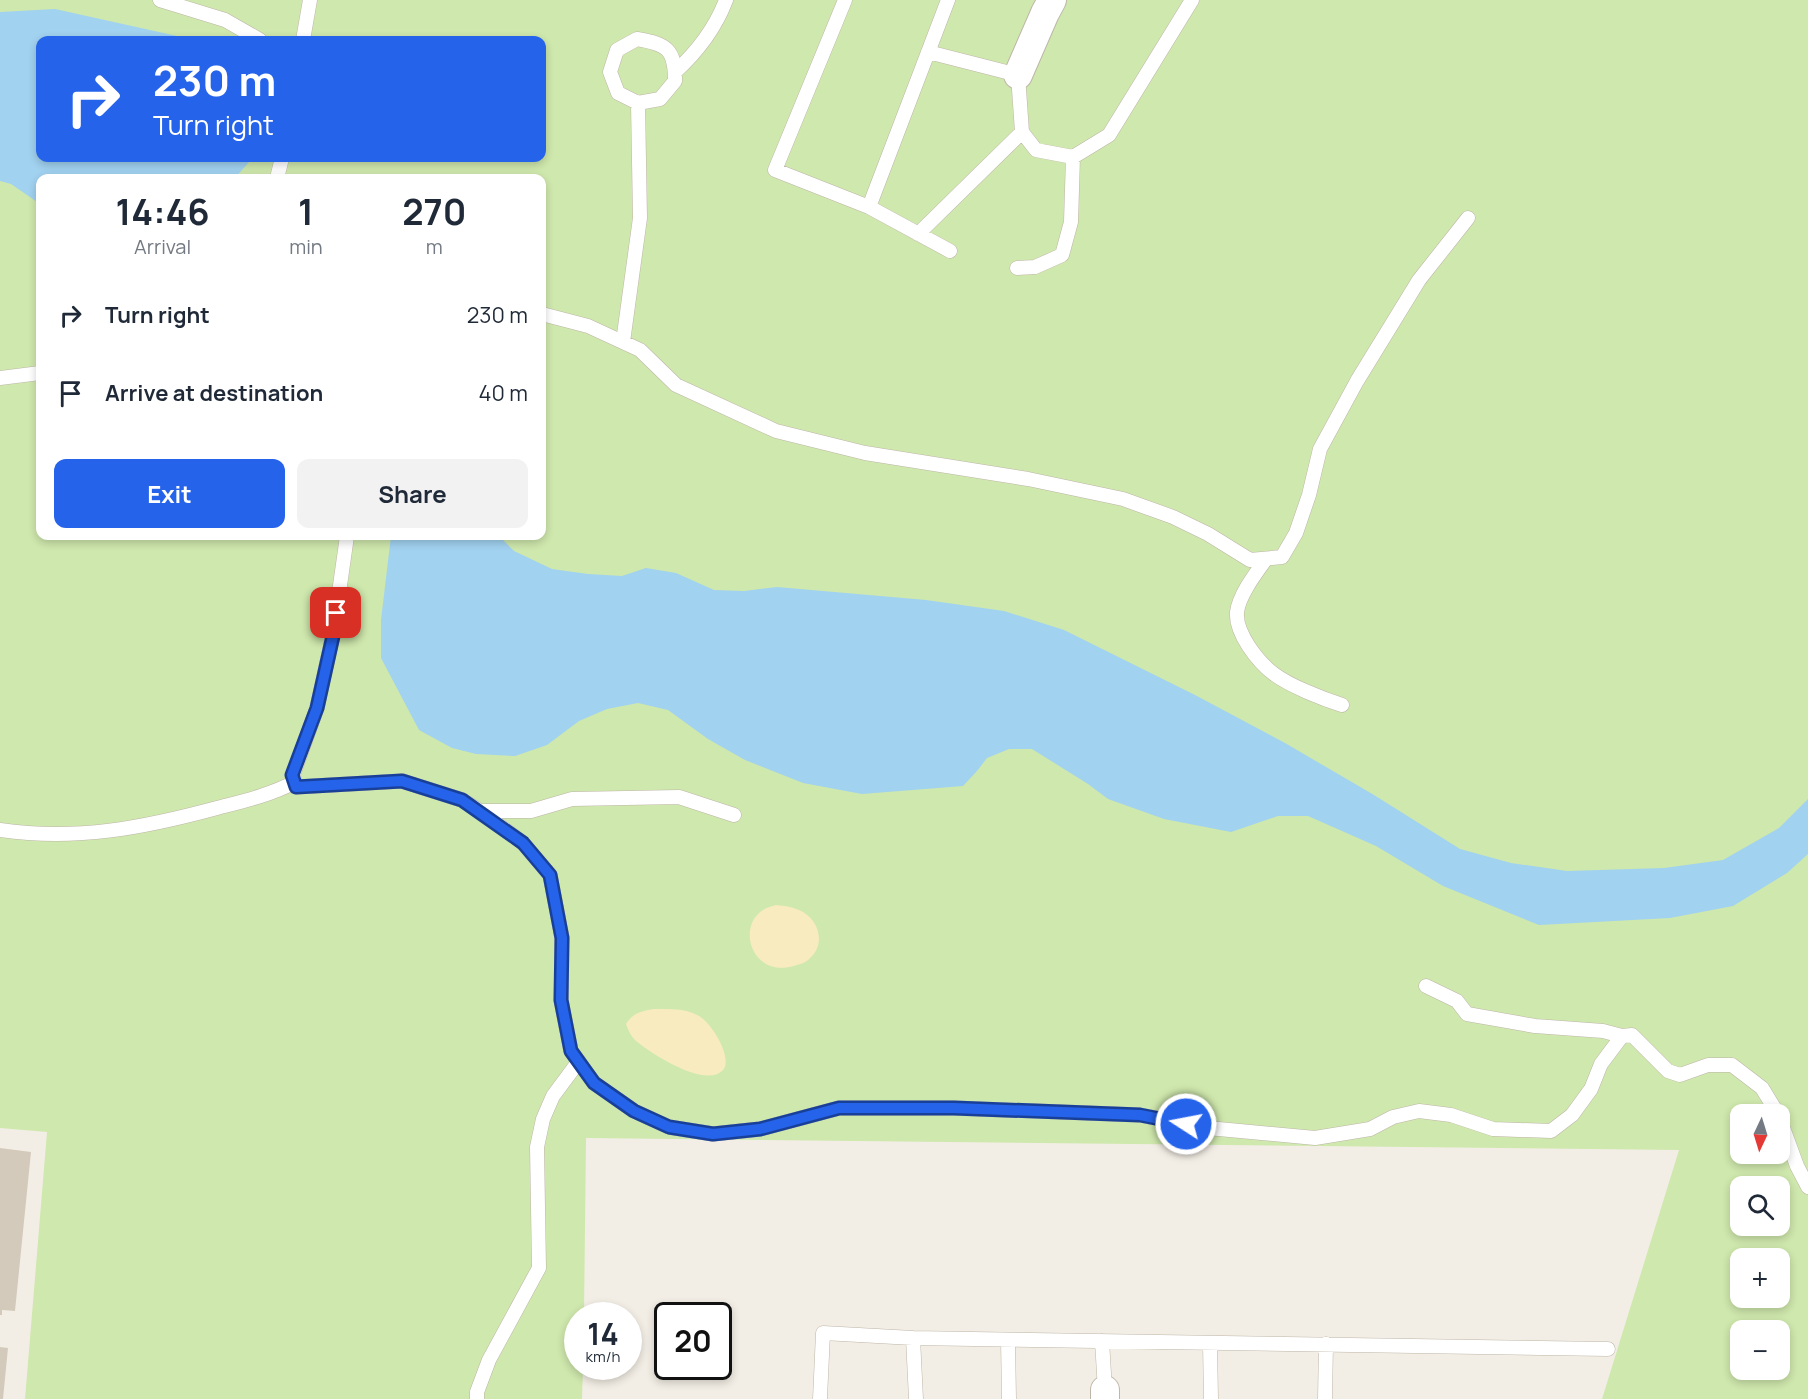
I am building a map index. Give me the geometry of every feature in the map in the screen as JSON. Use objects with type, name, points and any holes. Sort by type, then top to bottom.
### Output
[{"type":"street","points":[[1018,75],[1053,0]]},
{"type":"lane","points":[[160,0],[225,20],[253,36]]},
{"type":"lane","points":[[304,36],[310,0]]},
{"type":"lane","points":[[675,72],[695,53],[720,16],[726,0]]},
{"type":"lane","points":[[845,0],[775,170],[869,207],[950,251]]},
{"type":"lane","points":[[869,207],[948,0]]},
{"type":"lane","points":[[928,52],[1018,75],[1022,132],[1036,150],[1073,157],[1109,135],[1192,0]]},
{"type":"lane","points":[[637,39],[659,42],[674,59],[675,81],[660,99],[638,103],[618,93],[610,72],[617,50],[637,39]]},
{"type":"lane","points":[[623,342],[640,218],[638,103]]},
{"type":"lane","points":[[918,234],[1022,132]]},
{"type":"lane","points":[[1017,268],[1035,267],[1062,255],[1071,222],[1073,157]]},
{"type":"lane","points":[[546,315],[588,326],[640,350],[676,385],[776,431],[865,453],[1028,479],[1123,499],[1173,517],[1208,534],[1250,560],[1266,559],[1282,557],[1287,549],[1296,533],[1310,495],[1320,449],[1357,381],[1419,280],[1468,218]]},
{"type":"lane","points":[[0,378],[36,374]]},
{"type":"lane","points":[[346,540],[333,636],[317,708],[292,775],[296,787],[402,781],[462,800],[523,843],[550,875],[562,938],[561,1000],[571,1051],[594,1083],[634,1111],[669,1127],[713,1134],[760,1129],[839,1108],[954,1108],[1140,1115],[1208,1128],[1315,1138],[1370,1129],[1393,1117],[1419,1111],[1451,1115],[1492,1129],[1551,1131],[1572,1115],[1591,1089],[1601,1064],[1622,1036]]},
{"type":"lane","points":[[1266,559],[1248,585],[1237,611],[1238,629],[1254,653],[1274,674],[1322,699],[1342,705]]},
{"type":"lane","points":[[0,830],[58,835],[107,832],[186,817],[274,793],[295,782]]},
{"type":"lane","points":[[483,813],[480,811],[531,811],[572,799],[679,797],[734,815]]},
{"type":"lane","points":[[1426,986],[1457,1001],[1467,1014],[1535,1026],[1604,1031],[1622,1036],[1632,1035],[1668,1071],[1680,1075],[1708,1065],[1732,1065],[1762,1088],[1771,1104]]},
{"type":"lane","points":[[477,1399],[477,1392],[489,1360],[539,1268],[537,1148],[543,1119],[553,1096],[579,1061]]},
{"type":"lane","points":[[562,1085],[588,1074]]},
{"type":"lane","points":[[1790,1143],[1797,1166],[1808,1187]]},
{"type":"lane","points":[[820,1399],[823,1333],[1008,1340],[1608,1349]]},
{"type":"lane","points":[[913,1338],[916,1399]]},
{"type":"lane","points":[[1008,1340],[1008,1399]]},
{"type":"lane","points":[[1102,1341],[1105,1394]]},
{"type":"lane","points":[[1210,1343],[1210,1399]]},
{"type":"lane","points":[[1325,1399],[1326,1344]]},
{"type":"green space","points":[[0,0],[1808,0],[1808,1399],[1602,1399],[1679,1150],[586,1138],[584,1302],[564,1302],[564,1380],[583,1380],[582,1399],[25,1399],[47,1132],[0,1128]]},
{"type":"sand","points":[[776,905],[803,912],[809,916],[817,928],[818,947],[805,962],[780,968],[768,965],[753,949],[750,938],[755,918],[763,910]]},
{"type":"sand","points":[[654,1009],[683,1010],[694,1013],[704,1020],[715,1033],[724,1050],[726,1059],[722,1071],[714,1075],[691,1072],[664,1060],[635,1040],[626,1024],[638,1013]]},
{"type":"water","points":[[55,9],[177,36],[36,36],[36,162],[249,162],[238,174],[36,174],[36,201],[11,184],[0,181],[0,12]]},
{"type":"water","points":[[391,540],[503,540],[514,551],[552,569],[622,576],[646,568],[676,573],[714,590],[744,591],[777,587],[926,600],[1004,611],[1064,630],[1195,695],[1285,743],[1460,849],[1511,863],[1567,871],[1664,868],[1723,860],[1779,828],[1808,799],[1808,854],[1787,873],[1733,906],[1670,918],[1539,925],[1443,886],[1376,846],[1308,816],[1278,816],[1231,832],[1164,819],[1108,799],[1032,749],[1009,749],[987,758],[963,786],[862,794],[803,783],[745,760],[708,739],[668,710],[638,703],[607,709],[579,721],[547,745],[515,756],[476,754],[452,748],[419,730],[381,658],[381,620]]},
{"type":"building","points":[[0,1148],[31,1152],[15,1311],[2,1310],[2,1315],[0,1315]]},
{"type":"building","points":[[0,1347],[8,1348],[3,1399],[0,1399]]},
{"type":"route","points":[[336,613],[317,708],[292,775],[296,787],[402,781],[462,800],[523,843],[550,875],[562,938],[561,1000],[571,1051],[594,1083],[634,1111],[669,1127],[713,1134],[760,1129],[839,1108],[954,1108],[1140,1115],[1186,1124]]}]
